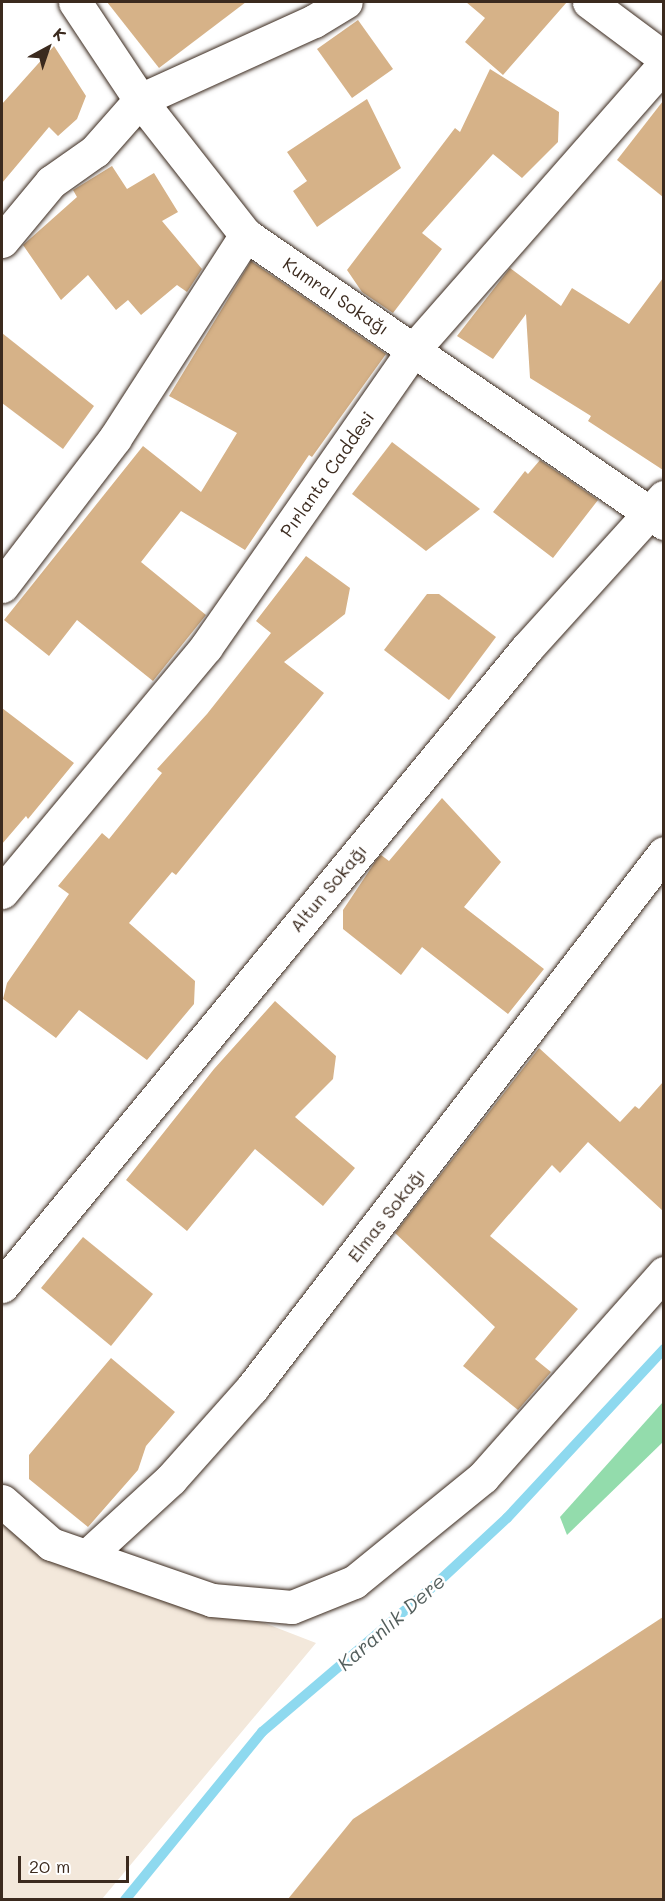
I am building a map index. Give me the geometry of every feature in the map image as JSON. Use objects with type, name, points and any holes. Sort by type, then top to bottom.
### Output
[{"type":"street","name":"Kumral Sokağı","points":[[75,2],[140,100],[246,235],[659,511]]},
{"type":"street","points":[[2,241],[51,182],[95,151],[140,100],[314,21],[346,2]]},
{"type":"street","points":[[588,2],[663,58]]},
{"type":"street","name":"Pırlanta Caddesi","points":[[2,892],[206,647],[414,349],[663,64]]},
{"type":"street","points":[[2,586],[115,438],[246,235]]},
{"type":"street","name":"Altun Sokağı","points":[[2,1286],[527,648],[659,511]]},
{"type":"street","name":"Elmas Sokağı","points":[[87,1556],[171,1479],[252,1388],[663,853]]},
{"type":"street","points":[[2,1501],[51,1544],[213,1600],[292,1607],[354,1582],[483,1477],[663,1273]]},
{"type":"shaded area","points":[[2,1506],[46,1539],[316,1643],[102,1899],[2,1899]]},
{"type":"green space","points":[[663,1402],[663,1442],[567,1535],[560,1517]]},
{"type":"building","points":[[107,2],[246,2],[159,68]]},
{"type":"building","points":[[466,2],[567,2],[503,75],[465,42],[485,18]]},
{"type":"building","points":[[358,20],[393,69],[352,98],[317,49]]},
{"type":"building","points":[[54,46],[86,96],[77,119],[58,136],[49,127],[2,183],[2,104]]},
{"type":"building","points":[[490,69],[559,112],[558,142],[522,178],[493,154],[422,233],[442,249],[393,313],[362,292],[347,270],[455,128],[460,132]]},
{"type":"building","points":[[367,99],[401,168],[317,227],[293,191],[307,181],[287,152]]},
{"type":"building","points":[[663,101],[663,197],[617,160]]},
{"type":"building","points":[[112,166],[127,189],[154,173],[178,212],[162,221],[202,269],[187,292],[177,285],[141,315],[128,300],[116,310],[88,275],[61,300],[23,245],[77,197],[73,190]]},
{"type":"building","points":[[251,261],[386,354],[312,457],[309,455],[245,550],[181,511],[141,562],[206,615],[153,681],[77,620],[49,656],[4,620],[143,446],[201,492],[237,433],[169,396]]},
{"type":"building","points":[[510,268],[561,306],[572,288],[629,324],[663,278],[663,470],[588,421],[591,416],[530,378],[526,314],[493,359],[457,336]]},
{"type":"building","points":[[2,333],[94,406],[63,449],[2,403]]},
{"type":"building","points":[[392,442],[480,509],[426,551],[352,494]]},
{"type":"building","points":[[540,460],[598,500],[553,558],[493,512],[525,471],[528,474]]},
{"type":"building","points":[[306,556],[350,588],[345,614],[284,662],[324,693],[176,875],[172,872],[129,923],[195,981],[194,1004],[147,1060],[79,1010],[56,1038],[3,999],[7,983],[69,894],[58,886],[102,833],[109,839],[162,773],[157,769],[207,714],[271,633],[256,621]]},
{"type":"building","points":[[427,594],[439,594],[496,637],[449,700],[384,650]]},
{"type":"building","points":[[2,708],[74,763],[28,819],[26,816],[2,844]]},
{"type":"building","points":[[442,798],[501,862],[464,907],[544,969],[508,1014],[422,947],[401,975],[343,929],[343,910],[377,859],[381,855],[389,861]]},
{"type":"building","points":[[275,1001],[336,1056],[333,1079],[295,1117],[355,1168],[323,1206],[255,1149],[187,1231],[126,1180],[214,1069]]},
{"type":"building","points":[[539,1048],[620,1122],[635,1106],[639,1109],[663,1082],[663,1211],[588,1142],[560,1173],[552,1165],[490,1236],[578,1309],[535,1359],[551,1372],[518,1410],[463,1366],[495,1327],[395,1233]]},
{"type":"building","points":[[83,1237],[153,1294],[111,1346],[41,1288]]},
{"type":"building","points":[[111,1358],[175,1412],[146,1446],[138,1470],[88,1527],[29,1479],[29,1455]]},
{"type":"building","points":[[663,1617],[663,1899],[288,1899],[353,1819]]},
{"type":"waterway","name":"Karanlık Dere","points":[[125,1900],[262,1732],[437,1583],[507,1518],[664,1349]]}]
